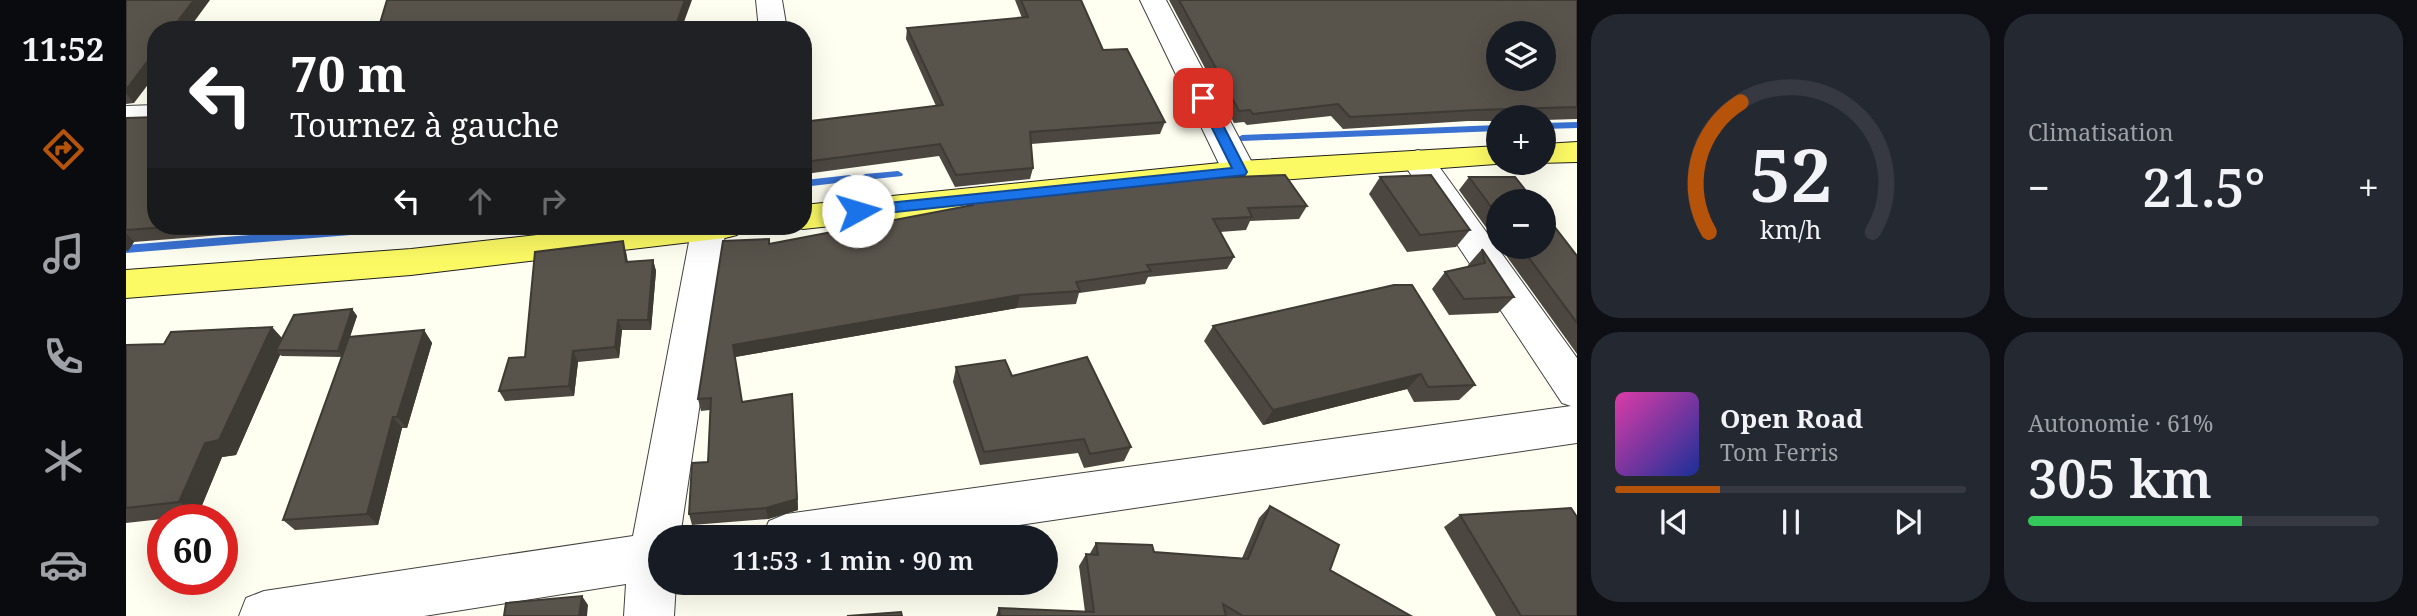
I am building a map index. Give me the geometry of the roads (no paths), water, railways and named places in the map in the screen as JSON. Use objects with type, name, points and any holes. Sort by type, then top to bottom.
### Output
[{"type":"main road","points":[[1556,153],[1577,152]]},
{"type":"main road","points":[[812,216],[1240,172],[1486,157]]},
{"type":"main road","points":[[126,285],[411,262],[647,235]]},
{"type":"street","points":[[769,0],[772,21]]},
{"type":"street","points":[[1153,0],[1240,172]]},
{"type":"street","points":[[126,115],[147,114]]},
{"type":"street","points":[[1418,161],[1577,391]]},
{"type":"street","points":[[662,525],[716,235]]},
{"type":"street","points":[[870,525],[1577,424]]},
{"type":"street","points":[[264,616],[648,557]]},
{"type":"street","points":[[649,616],[651,595]]},
{"type":"waterway","points":[[1556,126],[1577,125]]},
{"type":"waterway","points":[[1242,138],[1486,128]]},
{"type":"waterway","points":[[865,177],[898,174]]},
{"type":"waterway","points":[[812,183],[850,179]]},
{"type":"waterway","points":[[144,248],[302,235]]},
{"type":"waterway","points":[[126,249],[139,248]]}]
